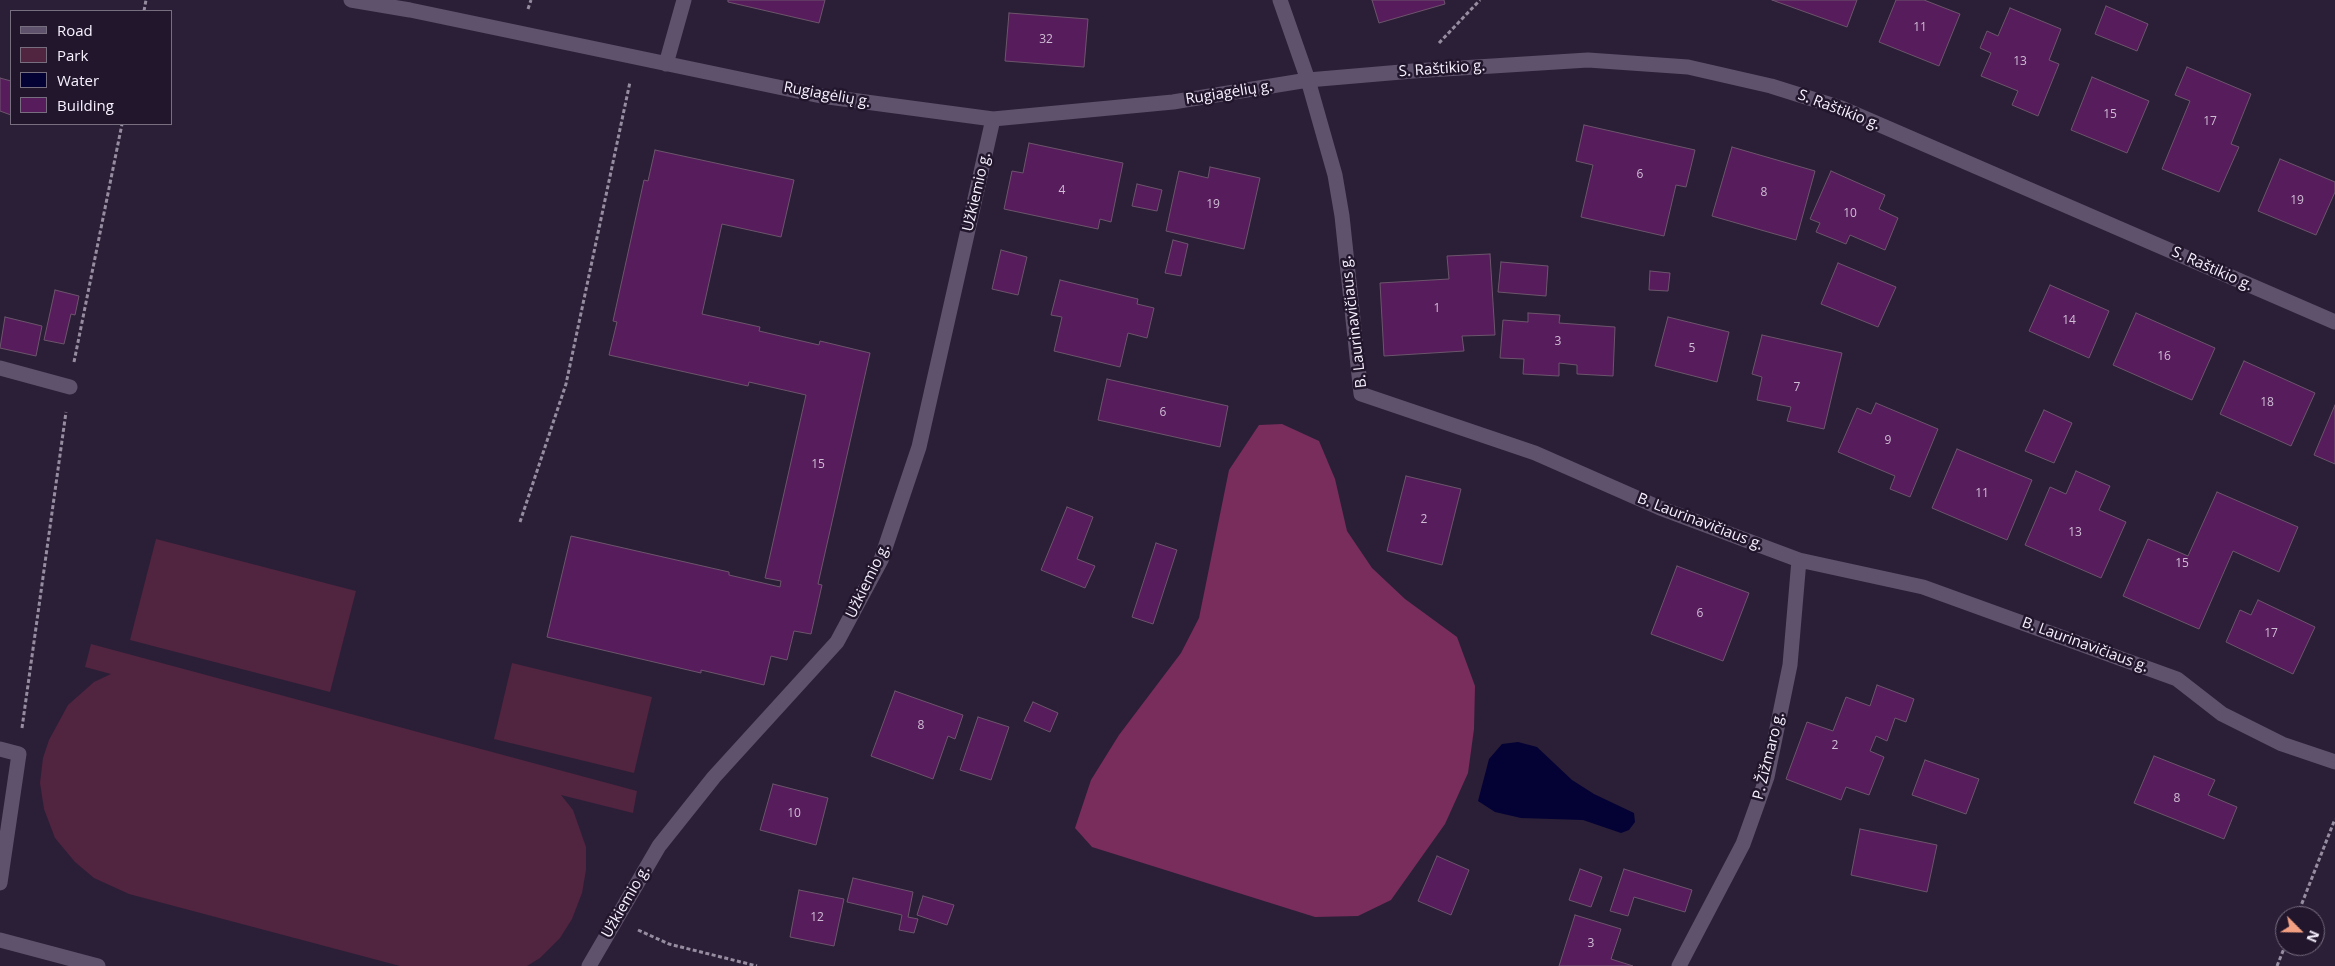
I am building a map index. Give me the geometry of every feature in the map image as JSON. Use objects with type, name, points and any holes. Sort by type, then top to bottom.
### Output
[{"type":"street","name":"Rugiagėlių g.","points":[[351,0],[821,96],[993,120],[1173,102],[1308,80]]},
{"type":"street","points":[[666,64],[684,0]]},
{"type":"street","points":[[1280,0],[1308,80]]},
{"type":"street","name":"S. Raštikio g.","points":[[1308,80],[1413,70],[1588,60],[1688,66],[1771,86],[1841,108],[2335,322]]},
{"type":"street","name":"B. Laurinavičiaus g.","points":[[1308,80],[1335,175],[1341,208],[1361,394],[1535,453],[1660,508],[1800,560],[1924,587],[2178,679],[2222,714],[2282,744],[2335,762]]},
{"type":"street","name":"Užkiemio g.","points":[[589,966],[617,921],[658,846],[714,776],[837,642],[881,560],[919,447],[993,120]]},
{"type":"street","points":[[0,368],[70,387]]},
{"type":"street","name":"P. Žižmaro g.","points":[[1679,966],[1743,844],[1767,777],[1790,665],[1800,560]]},
{"type":"street","points":[[0,749],[18,754],[0,883]]},
{"type":"street","points":[[0,940],[98,966]]},
{"type":"path","points":[[1413,70],[1480,0]]},
{"type":"path","points":[[520,522],[566,384],[635,57]]},
{"type":"path","points":[[18,754],[70,387],[122,125]]},
{"type":"path","points":[[2301,906],[2335,820]]},
{"type":"path","points":[[617,921],[669,944],[757,966]]},
{"type":"green space","points":[[156,539],[356,591],[330,692],[130,640]]},
{"type":"green space","points":[[91,644],[637,791],[633,813],[561,795],[573,810],[586,847],[586,870],[582,893],[572,919],[560,938],[540,958],[527,966],[400,966],[129,894],[94,878],[75,862],[55,838],[44,809],[40,783],[43,758],[49,740],[68,705],[94,682],[111,674],[85,667]]},
{"type":"green space","points":[[512,663],[652,697],[634,773],[494,739]]},
{"type":"shaded area","points":[[1282,424],[1319,441],[1335,479],[1347,531],[1372,568],[1405,599],[1457,637],[1475,686],[1474,729],[1468,773],[1445,824],[1391,900],[1358,916],[1315,917],[1092,847],[1075,828],[1091,780],[1119,735],[1181,653],[1199,618],[1229,470],[1259,425]]},
{"type":"water","points":[[1518,742],[1537,747],[1572,780],[1594,794],[1634,813],[1635,822],[1629,830],[1621,833],[1583,820],[1521,818],[1495,812],[1478,801],[1489,759],[1502,744]]},
{"type":"building","points":[[728,0],[825,0],[819,23],[728,2]]},
{"type":"building","points":[[1372,0],[1444,0],[1445,4],[1379,23]]},
{"type":"building","points":[[1772,0],[1857,0],[1847,27]]},
{"type":"building","points":[[1896,0],[1924,0],[1960,14],[1939,66],[1879,42]]},
{"type":"building","points":[[2106,6],[2148,24],[2137,51],[2095,34]]},
{"type":"building","points":[[2010,8],[2061,29],[2049,60],[2059,64],[2038,116],[2012,105],[2018,91],[1981,76],[1991,53],[1980,48],[1987,31],[1998,36]]},
{"type":"building","points":[[1009,13],[1088,19],[1084,67],[1005,61]]},
{"type":"building","points":[[2187,67],[2251,94],[2231,144],[2239,147],[2219,192],[2162,169],[2190,101],[2175,95]]},
{"type":"building","points":[[2092,77],[2149,101],[2127,153],[2071,130]]},
{"type":"building","points":[[0,78],[10,81],[10,115],[0,111]]},
{"type":"building","points":[[1584,125],[1695,150],[1686,187],[1676,185],[1664,236],[1581,217],[1593,165],[1576,161]]},
{"type":"building","points":[[1029,143],[1123,163],[1111,222],[1100,219],[1098,229],[1004,209],[1012,171],[1023,173]]},
{"type":"building","points":[[1732,147],[1815,171],[1796,240],[1712,216]]},
{"type":"building","points":[[655,150],[794,180],[781,237],[722,224],[702,314],[760,327],[759,331],[819,345],[820,341],[870,353],[818,584],[822,585],[811,634],[794,631],[787,660],[771,656],[764,685],[701,670],[701,673],[547,637],[571,536],[729,572],[729,575],[780,587],[781,581],[765,578],[806,395],[749,382],[748,386],[609,355],[617,322],[613,321],[644,180],[648,181]]},
{"type":"building","points":[[2280,159],[2335,182],[2335,192],[2316,235],[2258,211]]},
{"type":"building","points":[[1210,167],[1260,178],[1244,249],[1166,231],[1179,171],[1208,178]]},
{"type":"building","points":[[1831,171],[1885,195],[1879,209],[1898,218],[1885,250],[1850,235],[1846,244],[1816,232],[1820,223],[1810,219]]},
{"type":"building","points":[[1137,184],[1162,190],[1157,211],[1132,206]]},
{"type":"building","points":[[1173,240],[1188,244],[1181,276],[1165,273]]},
{"type":"building","points":[[1001,250],[1027,257],[1018,295],[992,289]]},
{"type":"building","points":[[1490,254],[1495,335],[1462,336],[1464,351],[1384,356],[1380,283],[1449,279],[1447,256]]},
{"type":"building","points":[[1501,262],[1548,266],[1546,296],[1498,292]]},
{"type":"building","points":[[1838,263],[1896,287],[1878,327],[1821,304]]},
{"type":"building","points":[[1650,271],[1670,273],[1668,291],[1649,290]]},
{"type":"building","points":[[1060,280],[1138,299],[1137,304],[1154,308],[1147,338],[1128,333],[1120,367],[1054,351],[1062,317],[1051,315]]},
{"type":"building","points":[[2050,285],[2109,311],[2089,358],[2029,331]]},
{"type":"building","points":[[55,290],[79,296],[75,315],[71,314],[64,344],[44,340]]},
{"type":"building","points":[[1528,313],[1560,315],[1559,323],[1615,327],[1613,376],[1577,374],[1577,365],[1559,363],[1559,376],[1523,374],[1524,359],[1500,358],[1503,320],[1528,322]]},
{"type":"building","points":[[2136,313],[2215,348],[2192,400],[2113,365]]},
{"type":"building","points":[[5,317],[42,326],[36,356],[0,348]]},
{"type":"building","points":[[1668,317],[1729,332],[1717,382],[1655,366]]},
{"type":"building","points":[[1762,335],[1842,353],[1824,429],[1787,421],[1791,407],[1757,400],[1762,377],[1752,374]]},
{"type":"building","points":[[2244,361],[2315,393],[2291,446],[2220,414]]},
{"type":"building","points":[[1107,379],[1228,406],[1220,447],[1098,420]]},
{"type":"building","points":[[1876,403],[1938,429],[1910,497],[1890,489],[1895,476],[1838,452],[1857,408],[1871,414]]},
{"type":"building","points":[[2335,405],[2335,464],[2314,455]]},
{"type":"building","points":[[2044,410],[2072,423],[2054,463],[2025,451]]},
{"type":"building","points":[[1957,449],[2032,480],[2007,540],[1932,508]]},
{"type":"building","points":[[2076,471],[2110,486],[2099,510],[2126,522],[2101,578],[2025,545],[2050,487],[2066,494]]},
{"type":"building","points":[[1406,476],[1461,489],[1442,565],[1387,551]]},
{"type":"building","points":[[2217,492],[2298,527],[2279,572],[2233,551],[2199,629],[2123,596],[2148,539],[2188,556]]},
{"type":"building","points":[[1067,507],[1093,517],[1077,559],[1095,566],[1085,588],[1041,570]]},
{"type":"building","points":[[1156,543],[1177,550],[1153,624],[1132,617]]},
{"type":"building","points":[[1677,566],[1749,593],[1723,661],[1651,634]]},
{"type":"building","points":[[2258,600],[2315,627],[2293,674],[2226,642],[2240,610],[2251,615]]},
{"type":"building","points":[[1877,685],[1914,699],[1906,722],[1895,718],[1887,741],[1876,736],[1870,751],[1884,757],[1869,795],[1846,787],[1841,800],[1786,779],[1807,722],[1833,731],[1846,697],[1870,706]]},
{"type":"building","points":[[895,691],[963,715],[955,739],[948,736],[933,779],[871,756]]},
{"type":"building","points":[[1033,702],[1058,713],[1050,732],[1024,721]]},
{"type":"building","points":[[978,717],[1009,727],[991,780],[960,770]]},
{"type":"building","points":[[2154,756],[2215,780],[2208,795],[2237,807],[2224,839],[2134,803]]},
{"type":"building","points":[[1925,760],[1979,779],[1966,814],[1912,795]]},
{"type":"building","points":[[773,784],[828,798],[816,845],[760,830]]},
{"type":"building","points":[[1860,829],[1937,845],[1927,892],[1851,875]]},
{"type":"building","points":[[1437,856],[1469,870],[1451,915],[1418,901]]},
{"type":"building","points":[[1580,869],[1602,877],[1591,907],[1569,900]]},
{"type":"building","points":[[1624,869],[1692,890],[1685,912],[1634,897],[1628,916],[1610,911]]},
{"type":"building","points":[[853,878],[913,892],[908,917],[918,919],[914,933],[899,930],[902,915],[847,902]]},
{"type":"building","points":[[799,890],[844,899],[834,946],[790,937]]},
{"type":"building","points":[[923,896],[954,905],[947,925],[917,915]]},
{"type":"building","points":[[1575,915],[1621,929],[1611,959],[1633,966],[1559,966]]}]
